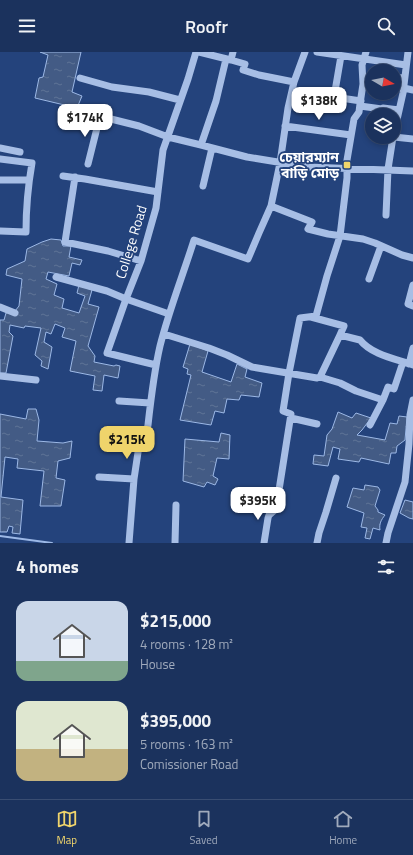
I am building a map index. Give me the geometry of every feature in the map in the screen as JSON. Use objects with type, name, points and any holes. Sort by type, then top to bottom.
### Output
[{"type":"street","points":[[198,52],[245,64],[243,70],[259,75],[294,82]]},
{"type":"street","name":"College Road","points":[[156,365],[107,353],[141,261],[156,208],[163,150],[198,52]]},
{"type":"street","points":[[201,145],[228,59],[233,52]]},
{"type":"street","points":[[129,543],[134,479],[140,439],[147,430],[156,365],[169,314],[194,240],[248,259],[271,206],[280,163],[288,108],[294,82],[305,52]]},
{"type":"street","points":[[317,52],[406,65]]},
{"type":"street","points":[[264,543],[269,515],[276,509],[291,418],[291,414],[283,411],[300,318],[316,316],[340,236],[347,178],[347,160],[354,119],[358,113],[363,89],[362,71],[366,52]]},
{"type":"street","points":[[399,108],[404,88],[408,52]]},
{"type":"street","points":[[340,56],[334,97],[378,108]]},
{"type":"street","points":[[80,78],[112,87],[149,92],[180,100]]},
{"type":"street","points":[[404,88],[413,90]]},
{"type":"street","points":[[87,112],[139,126],[168,137],[247,157],[280,163],[308,167],[413,171]]},
{"type":"street","points":[[88,164],[100,116]]},
{"type":"street","points":[[285,126],[351,135]]},
{"type":"street","points":[[401,138],[413,139]]},
{"type":"street","points":[[386,215],[388,170],[392,144]]},
{"type":"street","points":[[0,148],[20,152]]},
{"type":"street","points":[[203,186],[212,148]]},
{"type":"street","points":[[0,159],[32,163],[26,214],[26,232],[0,231]]},
{"type":"street","name":"College Road","points":[[62,176],[158,192]]},
{"type":"street","points":[[75,177],[65,242],[102,250],[141,261]]},
{"type":"street","points":[[0,180],[29,180]]},
{"type":"street","points":[[271,206],[312,222],[308,229],[375,243],[402,255],[413,258]]},
{"type":"street","points":[[369,279],[381,246]]},
{"type":"street","points":[[56,277],[107,291],[169,314]]},
{"type":"street","points":[[413,285],[408,304],[413,306]]},
{"type":"street","points":[[0,307],[15,313]]},
{"type":"street","points":[[309,317],[344,326],[320,377]]},
{"type":"street","points":[[164,334],[215,350],[252,367],[312,378],[320,377],[340,383],[356,391],[383,400]]},
{"type":"street","points":[[340,335],[360,340],[365,346],[377,353],[408,364]]},
{"type":"street","points":[[370,425],[388,387],[394,389],[408,364],[413,348]]},
{"type":"street","points":[[0,376],[36,380]]},
{"type":"street","points":[[386,543],[405,482],[410,444],[410,415],[413,400]]},
{"type":"street","points":[[119,401],[150,403]]},
{"type":"street","points":[[291,418],[317,424]]},
{"type":"street","points":[[99,477],[134,479]]},
{"type":"street","points":[[317,543],[336,478]]},
{"type":"street","points":[[175,543],[176,505]]},
{"type":"water","points":[[40,52],[81,52],[72,92],[82,96],[77,108],[35,98],[39,78],[43,77],[48,55]]},
{"type":"water","points":[[51,239],[61,240],[63,246],[71,246],[69,257],[82,260],[80,265],[72,263],[69,276],[48,272],[46,279],[57,284],[54,295],[64,299],[62,308],[79,313],[85,296],[77,293],[79,285],[92,290],[88,304],[99,307],[88,346],[95,356],[94,362],[120,366],[118,378],[104,375],[102,391],[93,390],[95,376],[70,371],[76,341],[62,337],[65,328],[55,324],[51,334],[46,332],[44,342],[52,347],[48,369],[41,366],[42,361],[35,355],[41,328],[25,326],[24,328],[10,325],[9,332],[13,336],[6,373],[0,373],[0,320],[4,320],[6,313],[15,311],[19,306],[22,279],[6,275],[7,269],[25,261],[27,249]]},
{"type":"water","points":[[190,344],[208,351],[202,372],[231,382],[237,364],[247,369],[245,377],[262,383],[259,397],[241,395],[239,400],[227,399],[224,413],[215,411],[211,425],[180,420],[191,375],[187,374],[188,369],[183,367]]},
{"type":"water","points":[[28,409],[36,409],[39,420],[37,441],[63,443],[72,441],[70,458],[58,461],[56,478],[65,480],[61,506],[40,506],[44,471],[17,468],[18,459],[5,457],[1,497],[23,500],[20,534],[12,533],[13,527],[9,526],[7,532],[0,532],[0,414],[26,419]]},
{"type":"water","points":[[338,412],[352,418],[356,413],[371,418],[357,435],[385,440],[390,423],[397,424],[399,416],[407,417],[405,440],[397,446],[396,453],[391,453],[389,464],[361,458],[359,462],[338,459],[340,449],[333,447],[328,466],[313,464],[314,455],[324,456],[327,435],[332,429]]},
{"type":"water","points":[[221,433],[230,435],[229,459],[217,458],[213,476],[218,479],[215,485],[207,482],[204,487],[183,481],[185,439],[219,442]]},
{"type":"water","points":[[365,485],[378,487],[380,490],[375,506],[378,512],[385,515],[381,522],[380,530],[373,528],[370,539],[365,538],[367,528],[361,527],[364,513],[347,507],[353,488],[364,490]]},
{"type":"water","points":[[405,500],[413,502],[413,519],[400,513]]},
{"type":"waterway","points":[[0,536],[52,543]]},
{"type":"place","name":"চেয়ারম্যান বাড়ি মোড়","points":[[347,165]]}]
